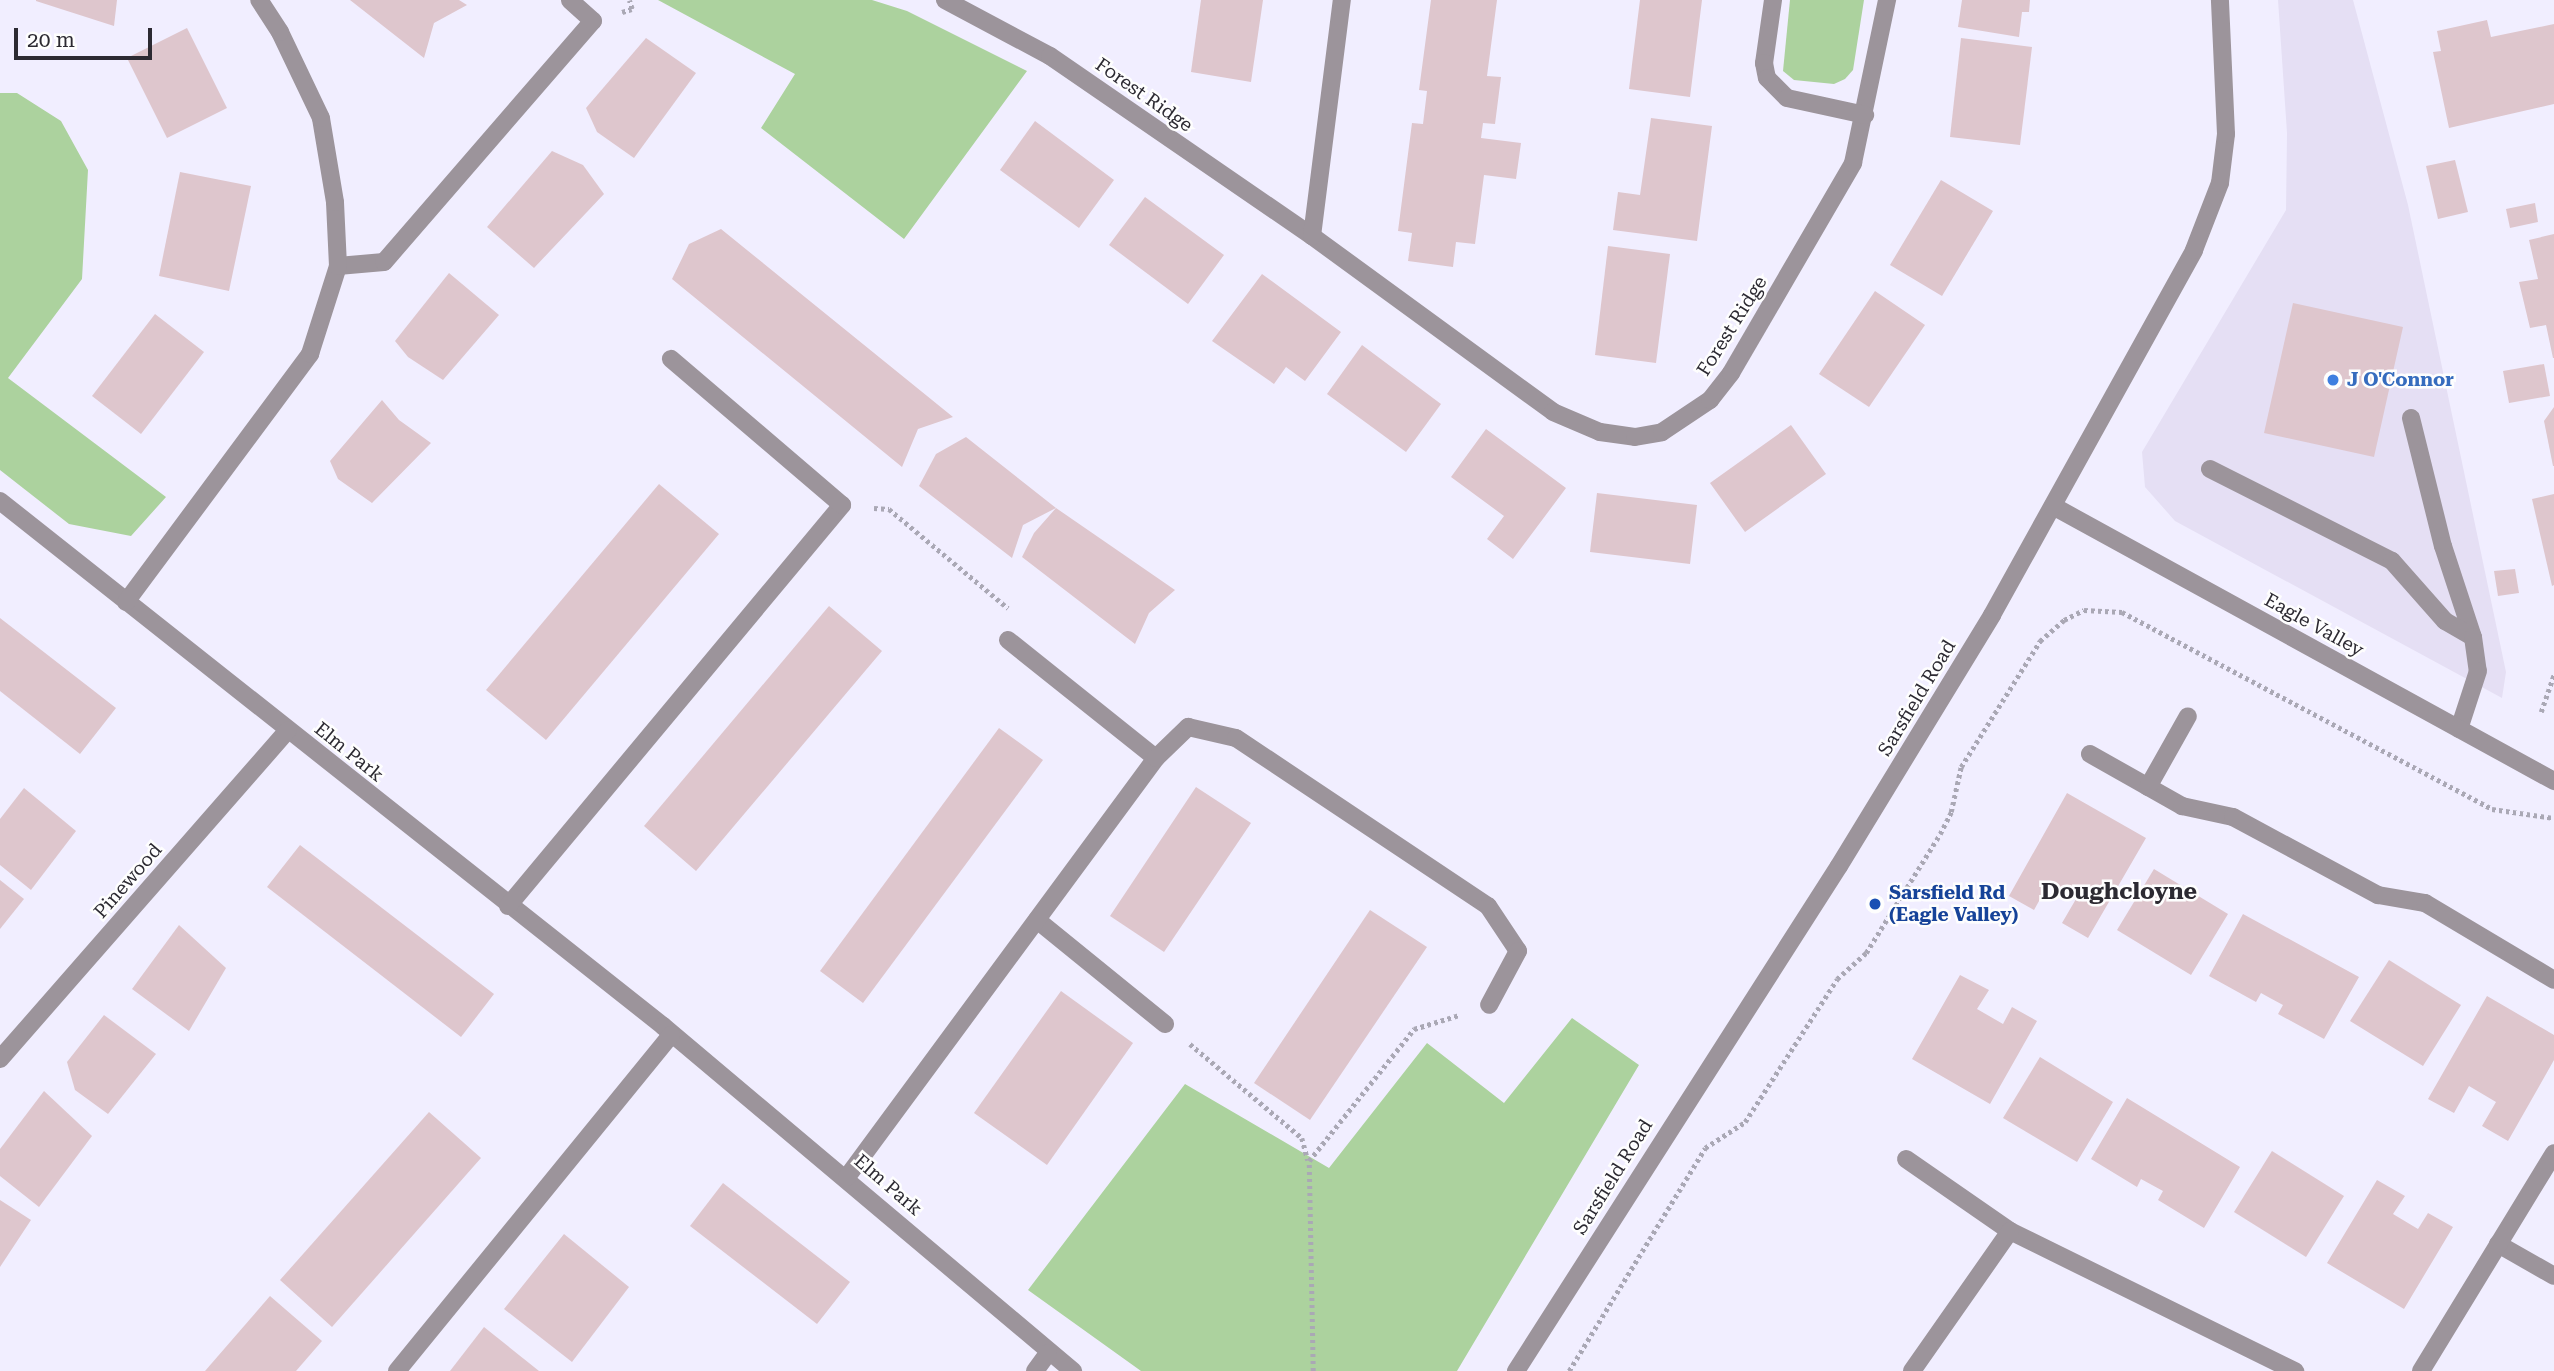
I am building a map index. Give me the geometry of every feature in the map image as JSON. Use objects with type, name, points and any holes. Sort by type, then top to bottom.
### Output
[{"type":"street","points":[[126,602],[310,354],[338,266],[335,202],[321,118],[280,32],[259,0]]},
{"type":"street","points":[[338,266],[384,262],[593,22],[570,0]]},
{"type":"street","name":"Forest Ridge","points":[[945,0],[1050,56],[1312,236],[1553,412],[1600,432],[1635,437],[1662,432],[1710,400],[1731,373],[1853,163],[1866,115],[1886,0]]},
{"type":"street","points":[[1312,236],[1342,0]]},
{"type":"street","points":[[1773,0],[1764,64],[1767,78],[1787,98],[1866,115]]},
{"type":"street","name":"Sarsfield Road","points":[[1516,1371],[1839,866],[2053,506],[2208,220],[2220,183],[2226,134],[2220,0]]},
{"type":"street","points":[[508,906],[842,505],[671,359]]},
{"type":"street","points":[[2411,418],[2443,546],[2473,637],[2478,671],[2459,729]]},
{"type":"street","points":[[2210,468],[2392,561],[2445,621],[2473,637]]},
{"type":"street","name":"Elm Park","points":[[0,501],[847,1177],[1048,1353],[1073,1371]]},
{"type":"street","name":"Eagle Valley","points":[[2053,506],[2554,781]]},
{"type":"street","points":[[1008,640],[1156,758]]},
{"type":"street","points":[[2148,787],[2188,716]]},
{"type":"street","points":[[847,1177],[1156,758],[1188,727],[1236,738],[1488,906],[1518,951],[1489,1005]]},
{"type":"street","name":"Pinewood","points":[[0,1059],[288,730]]},
{"type":"street","points":[[2090,754],[2182,806],[2233,817],[2378,895],[2426,903],[2554,980]]},
{"type":"street","points":[[1037,920],[1165,1024]]},
{"type":"street","points":[[397,1371],[671,1035]]},
{"type":"street","points":[[2421,1371],[2554,1153]]},
{"type":"street","points":[[1906,1159],[2010,1231],[2295,1371]]},
{"type":"street","points":[[1912,1371],[2010,1231]]},
{"type":"street","points":[[2498,1244],[2554,1276]]},
{"type":"street","points":[[1035,1371],[1048,1353]]},
{"type":"path","points":[[842,505],[889,509],[1021,618],[1008,640]]},
{"type":"path","points":[[1569,1371],[1705,1149],[1745,1122],[1830,990],[1866,953],[1940,834],[1961,767],[2040,641],[2064,620],[2084,610],[2122,612],[2492,808],[2554,818]]},
{"type":"path","points":[[2541,712],[2554,675]]},
{"type":"path","points":[[1309,1161],[1414,1029],[1489,1005]]},
{"type":"path","points":[[1165,1024],[1302,1138],[1309,1161],[1313,1371]]},
{"type":"shaded area","points":[[2278,0],[2353,0],[2408,205],[2506,672],[2502,698],[2175,521],[2145,487],[2142,452],[2286,210],[2287,133]]},
{"type":"green space","points":[[658,0],[872,0],[907,11],[1027,71],[904,239],[761,128],[795,74]]},
{"type":"green space","points":[[1790,0],[1864,0],[1853,70],[1845,79],[1834,84],[1794,80],[1783,71]]},
{"type":"green space","points":[[0,93],[17,93],[61,121],[88,170],[82,279],[8,378],[166,497],[131,536],[69,524],[0,470]]},
{"type":"green space","points":[[1572,1018],[1639,1065],[1457,1371],[1141,1371],[1028,1290],[1185,1084],[1329,1168],[1427,1043],[1504,1103]]},
{"type":"building","points":[[117,0],[114,26],[36,1]]},
{"type":"building","points":[[350,0],[459,0],[467,5],[434,23],[424,58]]},
{"type":"building","points":[[1201,0],[1263,0],[1251,82],[1191,72]]},
{"type":"building","points":[[1431,0],[1497,0],[1487,76],[1501,77],[1495,124],[1483,123],[1481,138],[1521,143],[1516,179],[1484,175],[1475,244],[1456,242],[1453,267],[1408,261],[1412,233],[1398,231],[1412,123],[1423,124],[1427,91],[1419,90]]},
{"type":"building","points":[[1640,0],[1702,0],[1690,97],[1629,89]]},
{"type":"building","points":[[1962,0],[2030,0],[2029,12],[2022,12],[2019,37],[1958,27]]},
{"type":"building","points":[[2487,20],[2491,37],[2554,24],[2554,104],[2449,128],[2433,52],[2441,51],[2437,31]]},
{"type":"building","points":[[187,28],[227,108],[167,138],[127,58]]},
{"type":"building","points":[[646,38],[696,73],[634,158],[597,132],[586,108]]},
{"type":"building","points":[[1961,38],[2032,47],[2020,145],[1950,137]]},
{"type":"building","points":[[1651,118],[1712,126],[1697,241],[1613,230],[1618,192],[1640,195]]},
{"type":"building","points":[[1035,121],[1114,180],[1079,228],[1000,170]]},
{"type":"building","points":[[552,151],[583,165],[604,194],[534,268],[487,227]]},
{"type":"building","points":[[2455,160],[2468,212],[2438,219],[2426,166]]},
{"type":"building","points":[[180,172],[251,186],[229,291],[159,276]]},
{"type":"building","points":[[1941,180],[1993,211],[1942,296],[1890,265]]},
{"type":"building","points":[[1145,197],[1224,255],[1188,304],[1109,245]]},
{"type":"building","points":[[2535,203],[2538,222],[2510,228],[2506,209]]},
{"type":"building","points":[[721,229],[953,417],[918,429],[902,467],[672,279],[689,244]]},
{"type":"building","points":[[2554,234],[2553,358],[2546,325],[2530,328],[2519,282],[2538,279],[2529,240]]},
{"type":"building","points":[[1608,246],[1670,254],[1656,363],[1595,355]]},
{"type":"building","points":[[449,273],[499,315],[443,380],[408,357],[395,341]]},
{"type":"building","points":[[1262,274],[1341,332],[1305,381],[1286,367],[1274,384],[1212,341]]},
{"type":"building","points":[[1875,291],[1925,325],[1869,407],[1819,374]]},
{"type":"building","name":"J O'Connor","points":[[2293,303],[2403,327],[2374,457],[2264,433]]},
{"type":"building","points":[[155,314],[204,352],[141,434],[92,396]]},
{"type":"building","points":[[1362,345],[1441,404],[1406,452],[1327,394]]},
{"type":"building","points":[[2544,364],[2550,396],[2509,403],[2503,371]]},
{"type":"building","points":[[382,400],[399,420],[431,443],[372,503],[338,479],[330,461]]},
{"type":"building","points":[[2554,407],[2554,466],[2553,466],[2544,421]]},
{"type":"building","points":[[1791,425],[1826,474],[1745,532],[1710,483]]},
{"type":"building","points":[[1486,429],[1566,488],[1513,559],[1487,539],[1504,516],[1451,477]]},
{"type":"building","points":[[966,437],[1056,508],[1023,525],[1012,558],[919,486],[936,454]]},
{"type":"building","points":[[659,484],[719,534],[546,740],[486,690]]},
{"type":"building","points":[[1597,493],[1697,505],[1690,564],[1590,552]]},
{"type":"building","points":[[2554,494],[2554,585],[2552,586],[2532,499]]},
{"type":"building","points":[[1056,508],[1175,590],[1149,613],[1135,644],[1022,557],[1034,533]]},
{"type":"building","points":[[2515,569],[2519,593],[2498,596],[2494,571]]},
{"type":"building","points":[[829,606],[882,651],[696,871],[644,826]]},
{"type":"building","points":[[0,618],[116,708],[80,754],[0,691]]},
{"type":"building","points":[[999,728],[1043,760],[863,1003],[820,971]]},
{"type":"building","points":[[1196,787],[1251,823],[1164,952],[1110,916]]},
{"type":"building","points":[[24,788],[76,831],[31,890],[0,865],[0,819]]},
{"type":"building","points":[[2067,793],[2146,838],[2088,938],[2062,923],[2076,899],[2049,883],[2034,910],[2009,896]]},
{"type":"building","points":[[300,845],[494,994],[461,1037],[267,887]]},
{"type":"building","points":[[2154,869],[2228,914],[2191,975],[2117,930]]},
{"type":"building","points":[[0,880],[24,899],[0,929]]},
{"type":"building","points":[[1370,910],[1427,947],[1310,1120],[1254,1083]]},
{"type":"building","points":[[2243,914],[2359,977],[2324,1039],[2278,1014],[2283,1005],[2261,993],[2256,1002],[2209,976]]},
{"type":"building","points":[[179,925],[226,968],[189,1031],[132,989]]},
{"type":"building","points":[[2389,960],[2461,1005],[2423,1066],[2350,1021]]},
{"type":"building","points":[[1960,975],[1989,990],[1977,1009],[2003,1024],[2012,1007],[2037,1021],[1990,1104],[1912,1059]]},
{"type":"building","points":[[1061,991],[1133,1043],[1047,1165],[974,1113]]},
{"type":"building","points":[[2487,996],[2554,1035],[2554,1060],[2508,1141],[2482,1126],[2496,1102],[2469,1086],[2454,1113],[2428,1099]]},
{"type":"building","points":[[104,1015],[156,1054],[108,1114],[75,1090],[67,1062]]},
{"type":"building","points":[[2040,1057],[2113,1102],[2077,1162],[2003,1118]]},
{"type":"building","points":[[44,1091],[92,1136],[39,1207],[0,1176],[0,1149]]},
{"type":"building","points":[[2127,1098],[2240,1167],[2204,1228],[2158,1200],[2163,1191],[2141,1179],[2137,1187],[2091,1159]]},
{"type":"building","points":[[429,1112],[481,1158],[332,1327],[280,1280]]},
{"type":"building","points":[[2272,1151],[2344,1196],[2306,1257],[2234,1212]]},
{"type":"building","points":[[2377,1180],[2405,1196],[2393,1214],[2418,1229],[2428,1213],[2453,1227],[2404,1309],[2327,1263]]},
{"type":"building","points":[[723,1183],[850,1282],[817,1324],[690,1226]]},
{"type":"building","points":[[0,1200],[31,1220],[0,1267]]},
{"type":"building","points":[[564,1234],[629,1287],[572,1362],[504,1309]]},
{"type":"building","points":[[270,1296],[322,1341],[296,1371],[205,1371]]},
{"type":"building","points":[[484,1327],[539,1371],[450,1371]]},
{"type":"place","name":"J O'Connor","points":[[2333,380]]},
{"type":"place","name":"Sarsfield Rd (Eagle Valley)","points":[[1875,904]]},
{"type":"district","name":"Doughcloyne","points":[[2119,892]]}]
